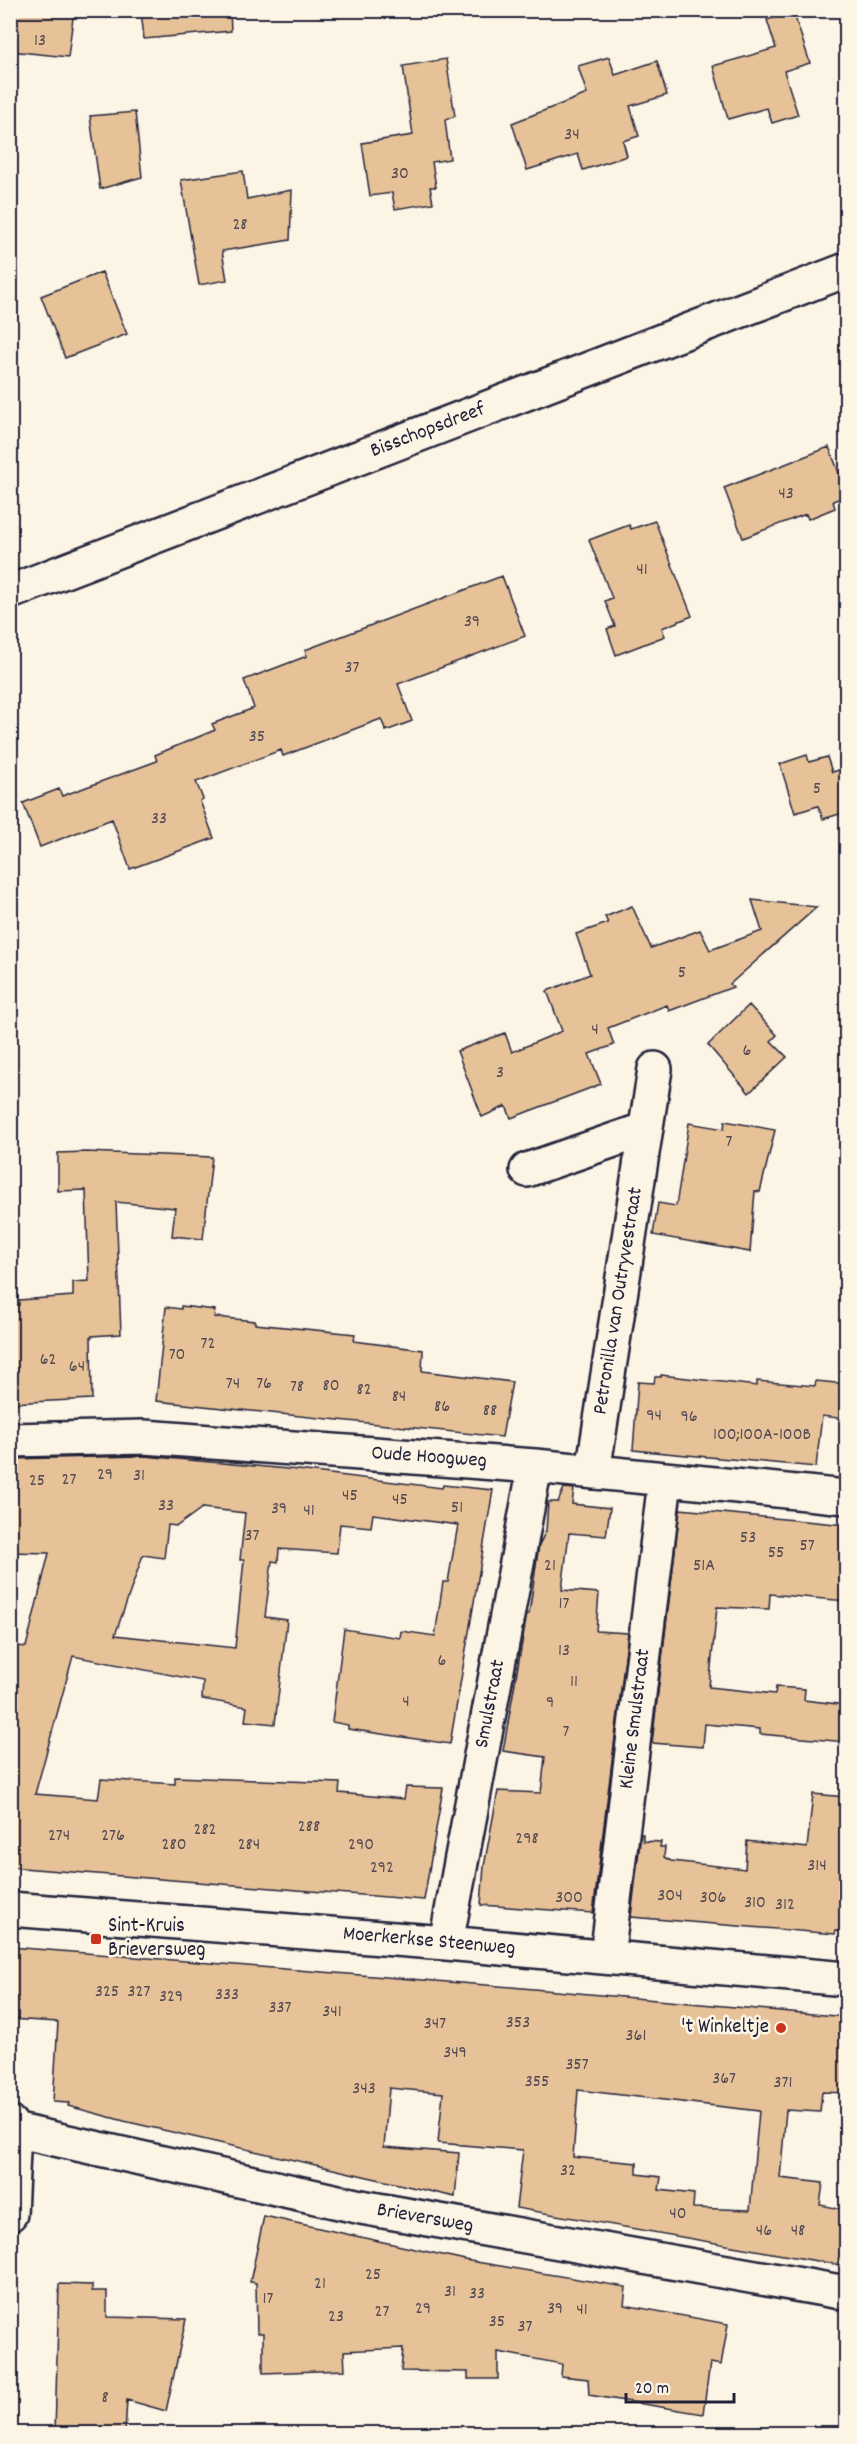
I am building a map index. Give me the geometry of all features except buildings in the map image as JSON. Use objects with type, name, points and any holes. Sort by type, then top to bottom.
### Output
[{"type":"street","name":"Bisschopsdreef","points":[[10,592],[846,271]]},
{"type":"street","name":"Petronilla van Outryvestraat","points":[[593,1472],[655,1069]]},
{"type":"street","points":[[527,1170],[646,1129]]},
{"type":"street","name":"Oude Hoogweg","points":[[10,1440],[122,1436],[535,1466],[665,1481],[846,1497]]},
{"type":"street","name":"Smulstraat","points":[[446,1943],[535,1466]]},
{"type":"street","name":"Kleine Smulstraat","points":[[607,1957],[665,1481]]},
{"type":"street","name":"Moerkerkse Steenweg","points":[[10,1909],[446,1943],[846,1979]]},
{"type":"street","points":[[10,2214],[12,2127]]},
{"type":"street","name":"Brieversweg","points":[[12,2127],[361,2207],[846,2293]]},
{"type":"place","name":"Sint-Kruis Brieversweg","points":[[96,1939]]},
{"type":"place","name":"'t Winkeltje","points":[[781,2028]]}]
